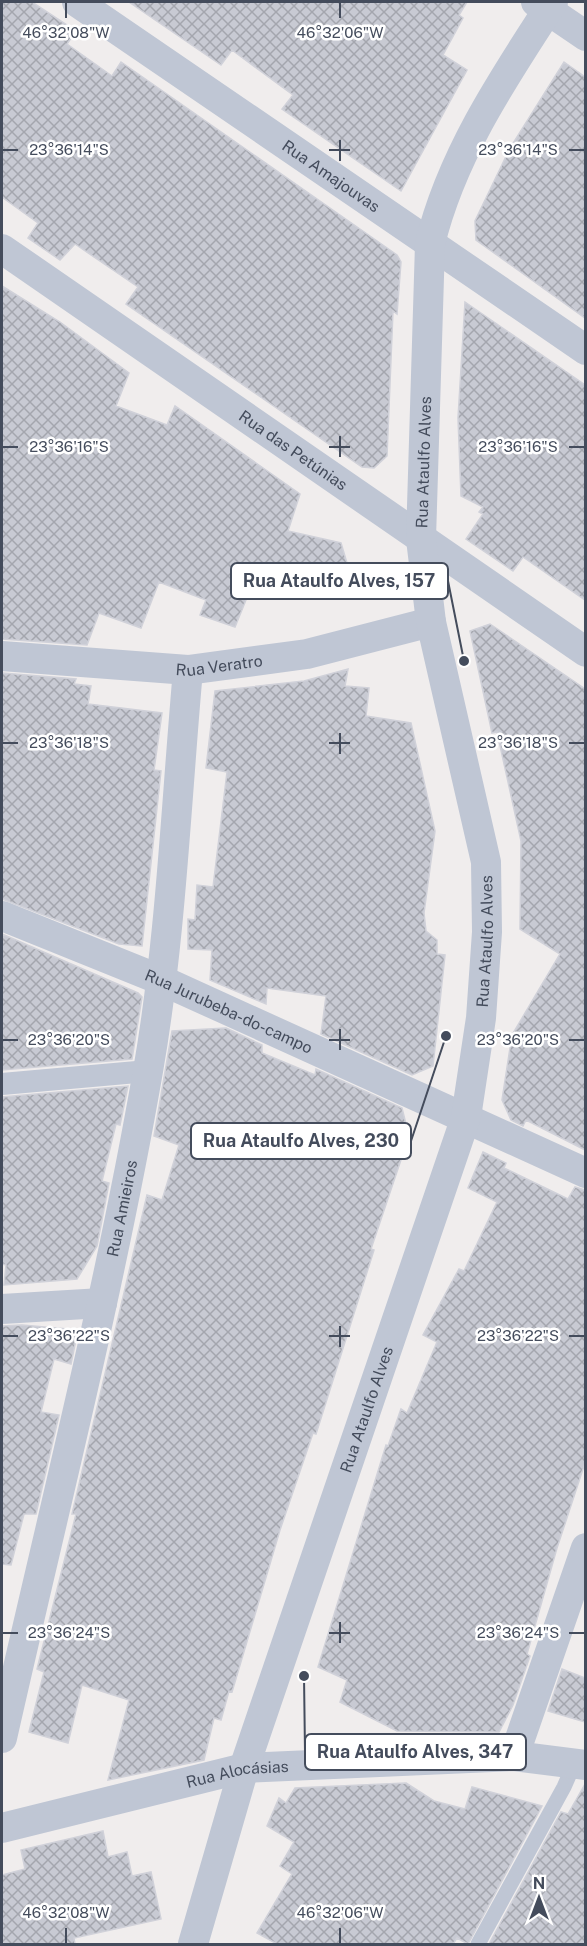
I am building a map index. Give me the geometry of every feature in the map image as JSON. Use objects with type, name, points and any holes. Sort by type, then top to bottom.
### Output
[{"type":"street","name":"Rua Amajouvas","points":[[77,2],[585,350]]},
{"type":"street","name":"Rua Ataulfo Alves","points":[[202,1938],[244,1768],[466,1117],[481,1018],[487,932],[486,862],[430,622],[421,539],[430,244],[439,207],[463,153],[546,4]]},
{"type":"street","points":[[546,4],[585,36]]},
{"type":"street","name":"Rua das Petúnias","points":[[2,249],[585,652]]},
{"type":"street","name":"Rua Veratro","points":[[2,656],[188,670],[307,654],[430,622]]},
{"type":"street","name":"Rua Amieiros","points":[[2,1738],[102,1303],[148,1071],[160,980],[188,670]]},
{"type":"street","name":"Rua Jurubeba-do-campo","points":[[2,916],[160,980],[585,1173]]},
{"type":"street","points":[[2,1084],[148,1071]]},
{"type":"street","points":[[2,1309],[102,1303]]},
{"type":"street","points":[[514,1756],[585,1548]]},
{"type":"street","name":"Rua Alocásias","points":[[2,1828],[244,1768],[514,1756],[580,1764]]},
{"type":"lane","points":[[478,1944],[564,1787],[580,1764]]},
{"type":"building","points":[[2,2],[32,2],[76,31],[67,44],[112,76],[121,62],[397,255],[401,262],[397,314],[393,311],[387,456],[374,468],[362,467],[126,304],[138,287],[75,244],[60,260],[28,238],[38,223],[2,197]]},
{"type":"building","points":[[129,2],[467,2],[459,15],[463,18],[443,55],[467,70],[401,191],[282,109],[293,95],[232,50],[221,65]]},
{"type":"building","points":[[564,62],[585,77],[585,318],[476,240],[475,221],[510,148]]},
{"type":"building","points":[[2,286],[60,322],[129,373],[116,406],[167,425],[175,406],[300,494],[288,531],[341,543],[353,583],[259,568],[235,627],[200,615],[206,600],[159,582],[141,628],[99,613],[87,645],[2,639]]},
{"type":"building","points":[[465,302],[585,385],[585,600],[523,557],[513,571],[466,539],[483,514],[479,512],[483,507],[461,496],[458,418]]},
{"type":"building","points":[[490,624],[585,689],[585,1150],[526,1120],[523,1126],[511,1120],[502,1100],[512,1035],[560,954],[520,929],[521,841],[497,732],[492,733],[470,631]]},
{"type":"building","points":[[348,669],[345,686],[369,688],[366,716],[411,723],[435,831],[424,913],[426,931],[437,940],[437,954],[445,955],[433,1066],[412,1075],[321,1034],[326,996],[267,988],[266,1004],[210,980],[212,950],[188,949],[188,919],[195,920],[197,885],[213,887],[227,772],[206,768],[215,691],[304,681]]},
{"type":"building","points":[[2,673],[76,679],[74,684],[91,686],[88,704],[162,713],[154,770],[161,771],[142,946],[119,944],[2,899]]},
{"type":"building","points":[[2,934],[138,993],[142,997],[132,1059],[2,1070]]},
{"type":"building","points":[[226,1028],[262,1045],[262,1053],[315,1075],[316,1069],[402,1108],[409,1136],[371,1249],[374,1250],[316,1434],[313,1433],[280,1530],[232,1692],[229,1691],[221,1720],[214,1718],[204,1760],[108,1780],[129,1700],[82,1685],[68,1743],[29,1732],[44,1672],[37,1669],[76,1514],[72,1514],[147,1195],[162,1200],[179,1145],[154,1136],[172,1031]]},
{"type":"building","points":[[128,1086],[120,1125],[116,1124],[102,1181],[109,1183],[97,1246],[77,1279],[4,1285],[6,1265],[2,1264],[2,1097]]},
{"type":"building","points":[[483,1152],[506,1163],[504,1168],[568,1199],[575,1187],[585,1190],[585,1463],[557,1548],[527,1654],[530,1656],[513,1705],[499,1732],[397,1731],[340,1702],[347,1680],[318,1667],[386,1445],[388,1446],[401,1409],[407,1413],[437,1342],[423,1335],[459,1269],[464,1271],[497,1202],[468,1188]]},
{"type":"building","points":[[22,1325],[78,1330],[71,1364],[54,1359],[41,1412],[59,1415],[36,1514],[24,1514],[11,1565],[2,1564],[2,1326]]},
{"type":"building","points":[[562,1669],[585,1678],[585,1722],[548,1711]]},
{"type":"building","points":[[406,1783],[434,1801],[465,1809],[472,1787],[542,1806],[468,1944],[457,1938],[453,1944],[277,1944],[257,1933],[292,1874],[280,1866],[294,1842],[267,1826],[279,1798],[286,1803],[295,1788]]},
{"type":"building","points":[[585,1784],[585,1944],[489,1944],[561,1812],[568,1814]]},
{"type":"building","points":[[103,1831],[108,1857],[127,1852],[132,1876],[151,1872],[161,1919],[74,1938],[75,1944],[2,1944],[2,1875],[25,1869],[21,1850]]},
{"type":"place","name":"Rua Ataulfo Alves, 157","points":[[464,661]]},
{"type":"place","name":"Rua Ataulfo Alves, 230","points":[[446,1036]]},
{"type":"place","name":"Rua Ataulfo Alves, 347","points":[[304,1676]]}]
